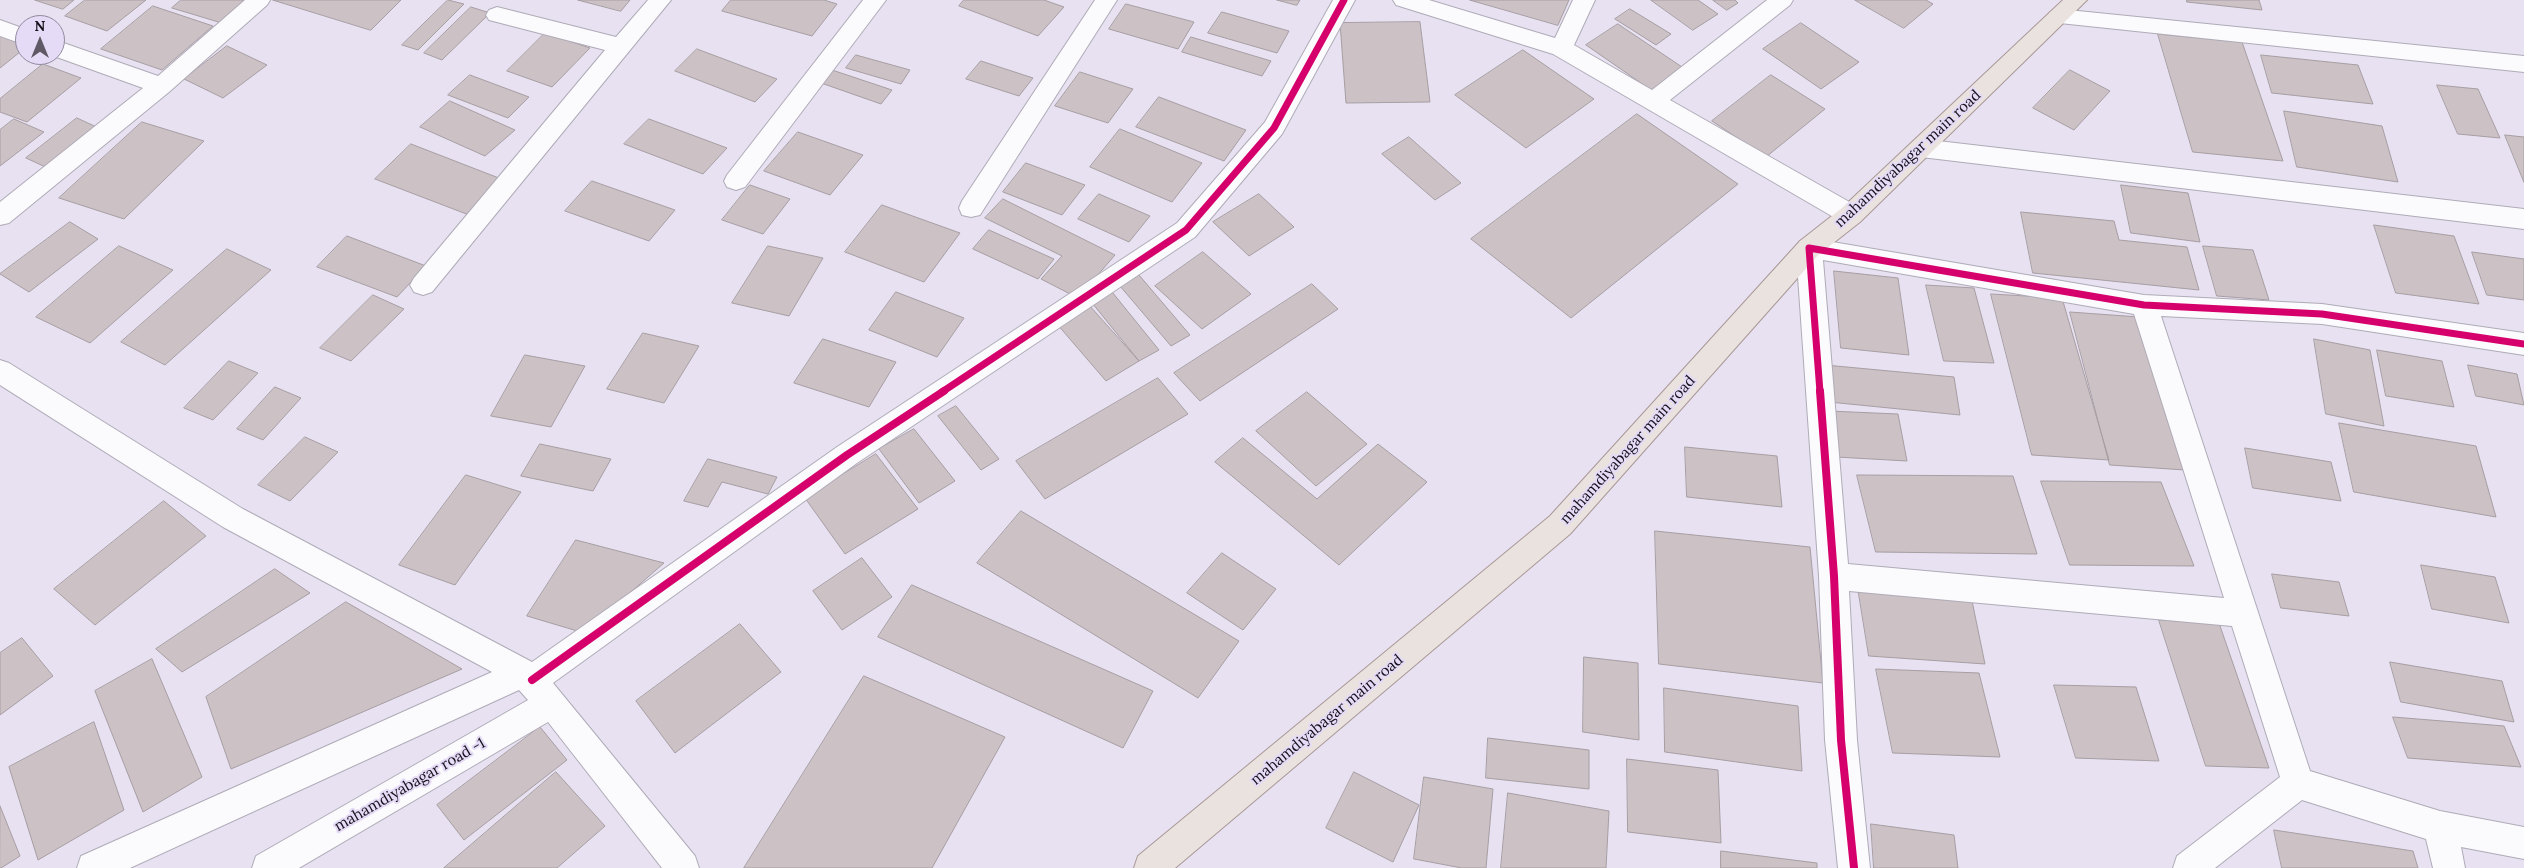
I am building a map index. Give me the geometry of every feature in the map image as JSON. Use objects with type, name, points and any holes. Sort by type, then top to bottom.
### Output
[{"type":"main road","name":"mahamdiyabagar main road","points":[[1150,868],[1560,525],[1809,248],[1851,215],[2067,8]]},
{"type":"street","points":[[3,211],[161,86],[259,0]]},
{"type":"street","points":[[424,286],[620,46],[660,0]]},
{"type":"street","points":[[736,182],[875,0]]},
{"type":"street","points":[[971,208],[1106,0]]},
{"type":"street","points":[[93,868],[527,676],[847,455],[1186,230],[1274,128],[1344,0]]},
{"type":"street","points":[[1404,0],[1561,48],[1851,215]]},
{"type":"street","points":[[1561,48],[1584,0]]},
{"type":"street","points":[[1653,101],[1782,0]]},
{"type":"street","points":[[2067,8],[2524,64]]},
{"type":"street","points":[[497,15],[620,46]]},
{"type":"street","points":[[0,28],[15,33]]},
{"type":"street","points":[[65,52],[161,86]]},
{"type":"street","points":[[1921,148],[2524,219]]},
{"type":"street","points":[[1854,868],[1840,740],[1834,576],[1809,248],[2144,305],[2322,314],[2524,344]]},
{"type":"street","points":[[2144,305],[2298,783]]},
{"type":"street","points":[[0,371],[233,518],[527,676],[552,703],[683,868]]},
{"type":"street","points":[[1834,576],[2243,613]]},
{"type":"street","name":"mahamdiyabagar road -1","points":[[268,868],[552,703]]},
{"type":"street","points":[[2298,783],[2440,827],[2524,844]]},
{"type":"street","points":[[2189,868],[2298,783]]},
{"type":"street","points":[[2440,827],[2449,868]]},
{"type":"building","points":[[35,0],[74,0],[63,9]]},
{"type":"building","points":[[85,0],[146,0],[107,31],[65,16]]},
{"type":"building","points":[[181,0],[252,0],[225,24],[172,8]]},
{"type":"building","points":[[273,0],[401,0],[371,30]]},
{"type":"building","points":[[448,0],[464,4],[418,50],[402,45]]},
{"type":"building","points":[[578,0],[630,0],[621,11]]},
{"type":"building","points":[[731,0],[824,0],[837,4],[812,36],[722,11]]},
{"type":"building","points":[[964,0],[1044,0],[1064,7],[1038,36],[959,6]]},
{"type":"building","points":[[1277,0],[1300,0],[1297,5]]},
{"type":"building","points":[[1470,0],[1569,0],[1558,25]]},
{"type":"building","points":[[1651,0],[1698,0],[1718,14],[1693,30]]},
{"type":"building","points":[[1713,0],[1735,0],[1738,3],[1727,10]]},
{"type":"building","points":[[1855,0],[1926,0],[1933,4],[1904,28]]},
{"type":"building","points":[[2187,0],[2259,0],[2262,10],[2187,2]]},
{"type":"building","points":[[1126,4],[1194,22],[1178,49],[1109,29]]},
{"type":"building","points":[[153,6],[213,26],[162,70],[101,49]]},
{"type":"building","points":[[471,7],[490,13],[442,60],[424,53]]},
{"type":"building","points":[[1630,9],[1671,34],[1656,45],[1615,19]]},
{"type":"building","points":[[1222,12],[1289,31],[1277,53],[1208,33]]},
{"type":"building","points":[[1420,22],[1430,102],[1346,103],[1340,23]]},
{"type":"building","points":[[1801,23],[1859,62],[1821,89],[1763,49]]},
{"type":"building","points":[[1618,24],[1685,69],[1654,92],[1586,45]]},
{"type":"building","points":[[0,31],[15,36],[15,56],[0,68]]},
{"type":"building","points":[[545,33],[590,48],[552,87],[507,71]]},
{"type":"building","points":[[2158,34],[2242,42],[2283,161],[2193,152]]},
{"type":"building","points":[[1191,37],[1271,61],[1262,76],[1182,52]]},
{"type":"building","points":[[227,46],[267,65],[223,98],[184,79]]},
{"type":"building","points":[[697,49],[777,79],[755,102],[675,71]]},
{"type":"building","points":[[1523,50],[1594,99],[1526,148],[1455,95]]},
{"type":"building","points":[[856,55],[910,70],[901,84],[846,68]]},
{"type":"building","points":[[2261,55],[2358,65],[2373,104],[2272,93]]},
{"type":"building","points":[[981,61],[1033,78],[1019,96],[966,79]]},
{"type":"building","points":[[42,65],[81,78],[27,122],[0,112],[0,99]]},
{"type":"building","points":[[832,70],[892,90],[881,104],[821,83]]},
{"type":"building","points":[[2070,70],[2110,91],[2074,130],[2033,108]]},
{"type":"building","points":[[1080,72],[1133,89],[1108,123],[1055,106]]},
{"type":"building","points":[[470,75],[529,97],[508,118],[448,95]]},
{"type":"building","points":[[1771,75],[1825,109],[1766,157],[1712,121]]},
{"type":"building","points":[[2437,85],[2478,89],[2500,138],[2458,134]]},
{"type":"building","points":[[1159,97],[1246,130],[1224,161],[1136,127]]},
{"type":"building","points":[[450,101],[515,130],[485,156],[420,127]]},
{"type":"building","points":[[2284,111],[2382,126],[2398,182],[2297,167]]},
{"type":"building","points":[[1637,114],[1738,184],[1571,318],[1471,239]]},
{"type":"building","points":[[77,118],[103,130],[52,170],[26,158]]},
{"type":"building","points":[[14,119],[44,132],[0,166],[0,130]]},
{"type":"building","points":[[649,119],[727,148],[703,174],[624,144]]},
{"type":"building","points":[[142,122],[204,141],[124,219],[59,198]]},
{"type":"building","points":[[1120,129],[1202,163],[1172,202],[1090,167]]},
{"type":"building","points":[[798,132],[863,155],[830,195],[764,171]]},
{"type":"building","points":[[2505,135],[2524,137],[2524,182]]},
{"type":"building","points":[[1409,137],[1461,183],[1435,200],[1382,154]]},
{"type":"building","points":[[411,144],[504,180],[469,215],[375,179]]},
{"type":"building","points":[[1026,163],[1085,185],[1062,215],[1003,192]]},
{"type":"building","points":[[592,181],[675,210],[649,241],[565,211]]},
{"type":"building","points":[[750,185],[790,199],[763,234],[722,220]]},
{"type":"building","points":[[2121,185],[2188,193],[2200,242],[2131,233]]},
{"type":"building","points":[[1099,194],[1150,216],[1129,242],[1078,219]]},
{"type":"building","points":[[1259,194],[1294,227],[1249,256],[1213,222]]},
{"type":"building","points":[[1003,199],[1115,255],[1078,298],[1041,279],[1062,256],[985,218]]},
{"type":"building","points":[[882,205],[960,233],[924,282],[845,252]]},
{"type":"building","points":[[2021,212],[2114,221],[2119,240],[2187,247],[2199,290],[2033,273]]},
{"type":"building","points":[[70,222],[98,239],[29,292],[0,274]]},
{"type":"building","points":[[2374,225],[2454,236],[2479,304],[2396,293]]},
{"type":"building","points":[[989,230],[1054,259],[1038,279],[973,249]]},
{"type":"building","points":[[347,236],[426,266],[397,297],[317,267]]},
{"type":"building","points":[[119,246],[173,270],[90,343],[36,317]]},
{"type":"building","points":[[768,246],[823,258],[789,316],[732,303]]},
{"type":"building","points":[[2203,246],[2253,250],[2269,300],[2217,296]]},
{"type":"building","points":[[227,249],[271,270],[165,365],[121,342]]},
{"type":"building","points":[[1203,252],[1251,294],[1202,329],[1155,286]]},
{"type":"building","points":[[2472,252],[2524,259],[2524,300],[2487,295]]},
{"type":"building","points":[[1133,268],[1190,335],[1171,346],[1114,279]]},
{"type":"building","points":[[1834,271],[1898,278],[1909,355],[1841,348]]},
{"type":"building","points":[[1312,284],[1338,309],[1200,401],[1174,373]]},
{"type":"building","points":[[1926,285],[1974,288],[1994,363],[1944,361]]},
{"type":"building","points":[[1108,287],[1159,350],[1139,361],[1088,298]]},
{"type":"building","points":[[896,292],[964,318],[937,357],[869,330]]},
{"type":"building","points":[[1991,294],[2062,298],[2109,460],[2032,455]]},
{"type":"building","points":[[373,295],[404,309],[351,361],[320,348]]},
{"type":"building","points":[[1089,305],[1139,361],[1106,381],[1057,324]]},
{"type":"building","points":[[2070,312],[2139,317],[2185,470],[2110,465]]},
{"type":"building","points":[[643,333],[699,346],[664,403],[607,389]]},
{"type":"building","points":[[823,339],[896,362],[869,407],[794,383]]},
{"type":"building","points":[[2314,339],[2370,350],[2384,426],[2326,414]]},
{"type":"building","points":[[2377,350],[2442,361],[2454,407],[2386,396]]},
{"type":"building","points":[[525,355],[585,366],[551,427],[491,416]]},
{"type":"building","points":[[229,361],[258,373],[213,420],[184,408]]},
{"type":"building","points":[[1825,365],[1954,377],[1960,415],[1829,402]]},
{"type":"building","points":[[2468,365],[2517,374],[2524,405],[2476,396]]},
{"type":"building","points":[[1158,378],[1188,414],[1045,499],[1016,461]]},
{"type":"building","points":[[275,387],[301,398],[263,440],[237,429]]},
{"type":"building","points":[[1307,392],[1367,444],[1316,486],[1256,431]]},
{"type":"building","points":[[956,406],[999,459],[981,470],[938,416]]},
{"type":"building","points":[[1828,411],[1898,414],[1907,461],[1836,457]]},
{"type":"building","points":[[2339,423],[2476,446],[2496,517],[2354,492]]},
{"type":"building","points":[[914,429],[955,481],[919,503],[879,449]]},
{"type":"building","points":[[305,437],[338,452],[290,501],[258,485]]},
{"type":"building","points":[[1243,438],[1317,499],[1378,444],[1427,482],[1339,565],[1215,462]]},
{"type":"building","points":[[540,444],[611,459],[593,491],[521,476]]},
{"type":"building","points":[[1685,447],[1777,456],[1782,507],[1687,497]]},
{"type":"building","points":[[2245,448],[2331,462],[2341,501],[2253,488]]},
{"type":"building","points":[[876,454],[918,509],[845,554],[805,498]]},
{"type":"building","points":[[708,459],[777,477],[768,494],[722,482],[708,507],[684,501]]},
{"type":"building","points":[[466,475],[521,492],[455,585],[399,565]]},
{"type":"building","points":[[1857,475],[2013,476],[2037,554],[1876,552]]},
{"type":"building","points":[[2041,481],[2161,482],[2194,566],[2070,565]]},
{"type":"building","points":[[164,501],[206,536],[95,625],[54,589]]},
{"type":"building","points":[[1021,511],[1239,641],[1198,698],[977,563]]},
{"type":"building","points":[[1655,531],[1810,547],[1823,683],[1659,664]]},
{"type":"building","points":[[576,540],[664,563],[584,633],[527,616]]},
{"type":"building","points":[[1222,553],[1276,589],[1243,630],[1187,593]]},
{"type":"building","points":[[862,558],[892,597],[842,630],[813,591]]},
{"type":"building","points":[[2421,565],[2495,577],[2509,623],[2432,609]]},
{"type":"building","points":[[275,569],[310,593],[182,672],[156,649]]},
{"type":"building","points":[[2272,574],[2339,582],[2349,616],[2281,608]]},
{"type":"building","points":[[912,585],[1153,691],[1123,748],[878,637]]},
{"type":"building","points":[[1858,588],[1971,596],[1985,664],[1869,656]]},
{"type":"building","points":[[346,602],[462,669],[231,769],[206,697]]},
{"type":"building","points":[[2159,620],[2219,623],[2269,768],[2206,766]]},
{"type":"building","points":[[740,624],[781,672],[675,753],[636,701]]},
{"type":"building","points":[[22,638],[53,676],[0,715],[0,653]]},
{"type":"building","points":[[1584,657],[1638,663],[1639,740],[1583,732]]},
{"type":"building","points":[[152,659],[202,777],[143,812],[95,691]]},
{"type":"building","points":[[2390,662],[2502,681],[2514,722],[2401,702]]},
{"type":"building","points":[[1876,669],[1979,673],[2000,757],[1893,753]]},
{"type":"building","points":[[864,676],[1005,737],[932,868],[744,868]]},
{"type":"building","points":[[2054,685],[2136,687],[2159,761],[2076,758]]},
{"type":"building","points":[[1664,688],[1798,706],[1802,771],[1665,752]]},
{"type":"building","points":[[2393,717],[2504,726],[2521,767],[2408,758]]},
{"type":"building","points":[[94,722],[124,810],[38,860],[9,767]]},
{"type":"building","points":[[540,727],[567,760],[464,840],[437,805]]},
{"type":"building","points":[[1488,738],[1589,750],[1589,789],[1486,778]]},
{"type":"building","points":[[1627,759],[1718,770],[1721,843],[1628,832]]},
{"type":"building","points":[[556,772],[605,826],[557,868],[444,868]]},
{"type":"building","points":[[1354,772],[1419,805],[1393,862],[1326,828]]},
{"type":"building","points":[[1424,777],[1493,789],[1486,868],[1462,868],[1414,859]]},
{"type":"building","points":[[1508,793],[1609,811],[1606,868],[1501,868]]},
{"type":"building","points":[[0,806],[20,856],[1,868],[0,868]]},
{"type":"building","points":[[1871,824],[1954,835],[1958,868],[1874,868]]},
{"type":"building","points":[[2274,830],[2413,851],[2418,868],[2282,868]]},
{"type":"building","points":[[1721,851],[1817,863],[1817,868],[1721,868]]},
{"type":"cycle path","points":[[532,680],[847,455],[1186,230],[1274,128],[1344,0]]},
{"type":"cycle path","points":[[1854,868],[1841,740],[1834,576],[1809,248],[2144,305],[2322,314],[2524,344]]}]
